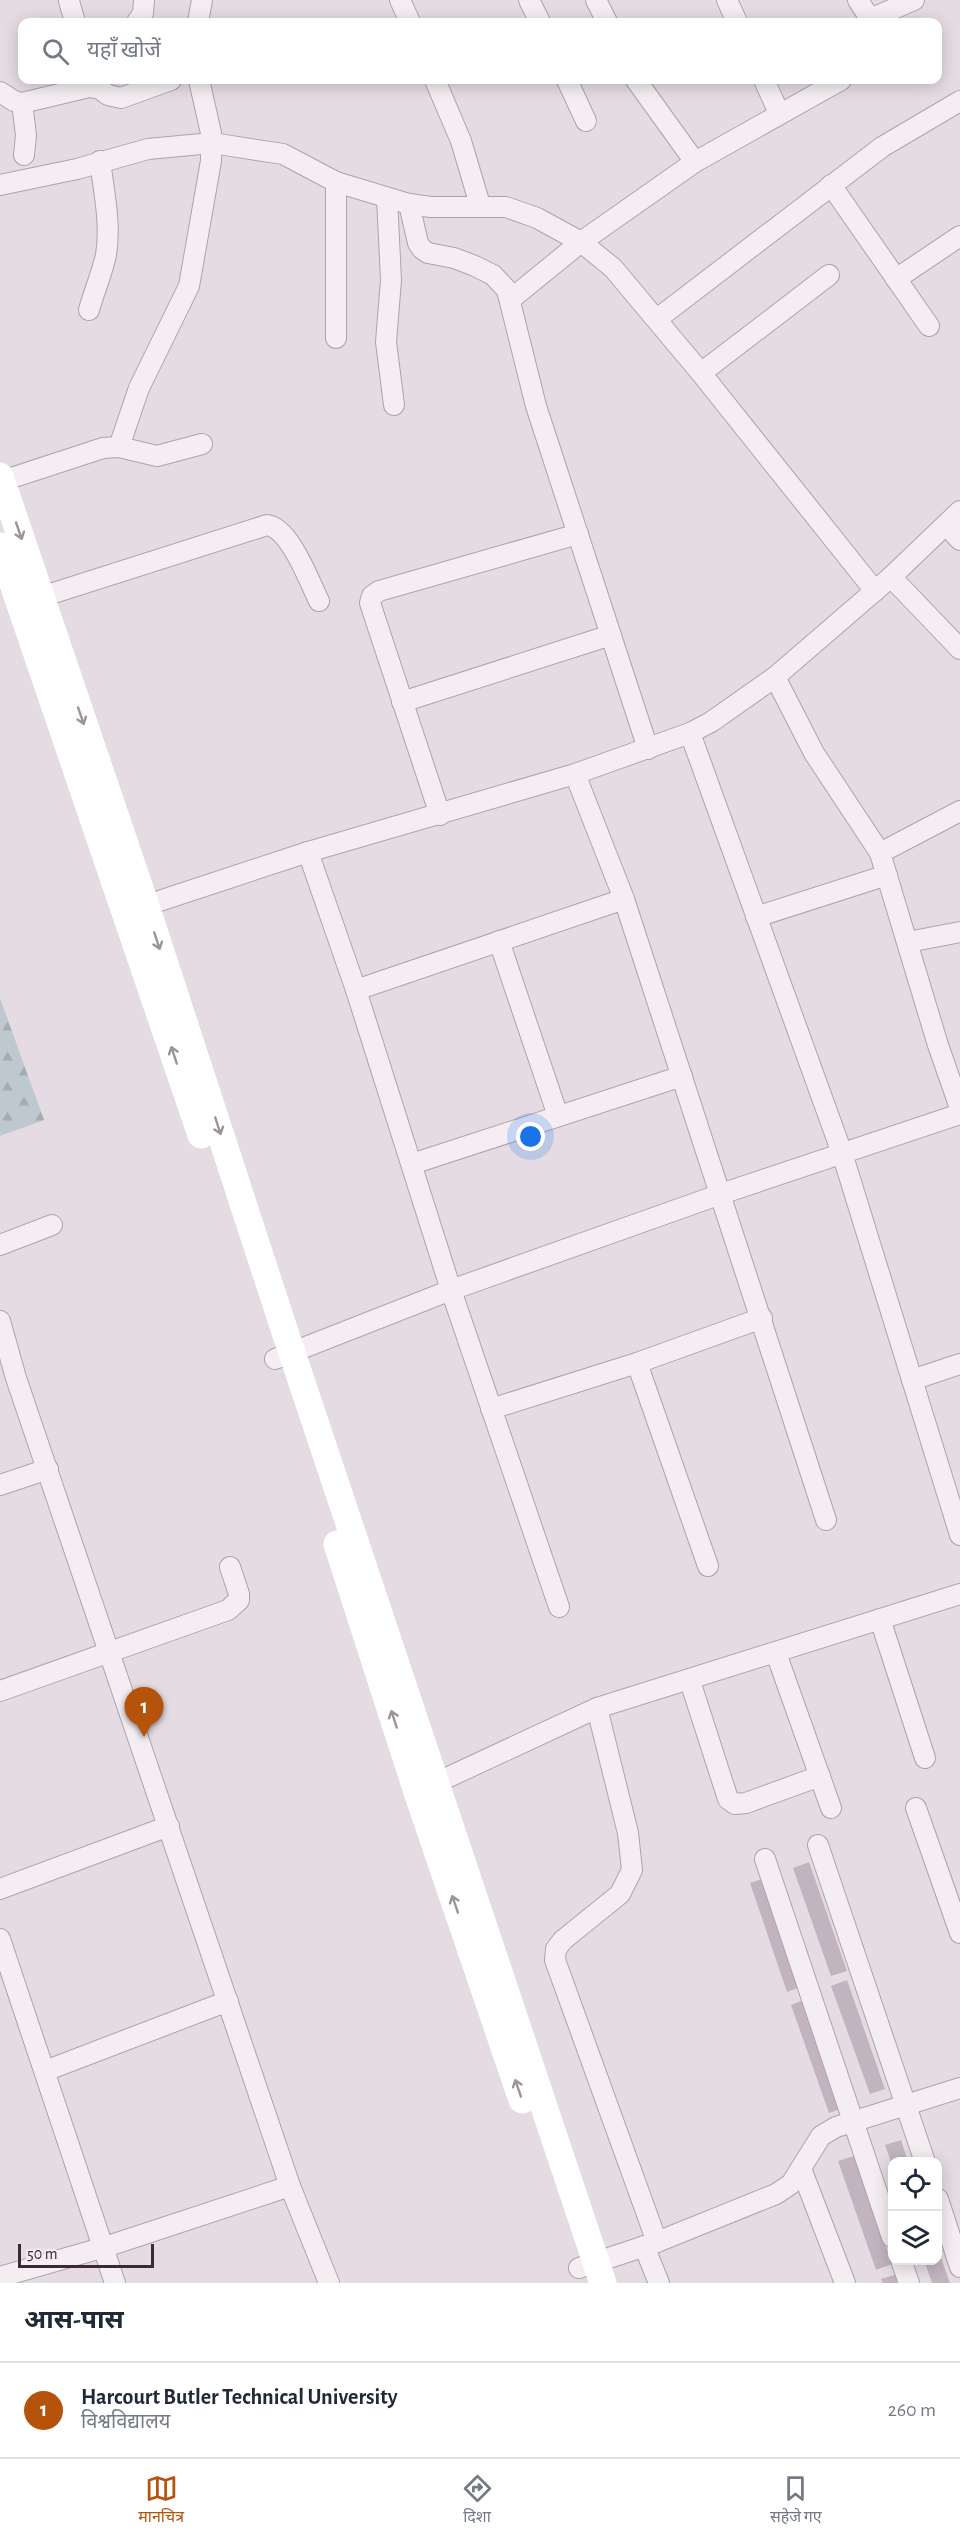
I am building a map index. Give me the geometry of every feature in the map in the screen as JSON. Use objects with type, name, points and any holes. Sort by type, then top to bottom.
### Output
[{"type":"street","points":[[140,18],[143,13],[144,0]]},
{"type":"street","points":[[199,18],[202,0]]},
{"type":"street","points":[[400,0],[408,18]]},
{"type":"street","points":[[529,0],[538,18]]},
{"type":"street","points":[[596,0],[605,18]]},
{"type":"street","points":[[727,0],[735,18]]},
{"type":"street","points":[[858,0],[869,18]]},
{"type":"street","points":[[877,18],[914,0]]},
{"type":"street","points":[[69,1],[74,18]]},
{"type":"street","points":[[0,92],[22,103],[98,84],[108,95],[121,98],[160,84]]},
{"type":"street","points":[[119,447],[139,388],[189,286],[211,161],[212,143],[200,84]]},
{"type":"street","points":[[437,84],[461,141],[476,193]]},
{"type":"street","points":[[569,84],[586,121]]},
{"type":"street","points":[[639,84],[695,162]]},
{"type":"street","points":[[766,84],[779,113]]},
{"type":"street","points":[[511,299],[581,242],[695,162],[834,84]]},
{"type":"street","points":[[657,319],[882,147],[960,100]]},
{"type":"street","points":[[22,103],[26,135],[24,155]]},
{"type":"street","points":[[0,185],[71,170],[148,149],[212,143],[283,154],[336,182],[410,204],[431,207],[476,193],[537,218],[581,242],[614,268],[875,591]]},
{"type":"street","points":[[89,309],[106,256],[107,211],[100,161]]},
{"type":"street","points":[[336,182],[336,338]]},
{"type":"street","points":[[831,185],[928,326]]},
{"type":"street","points":[[387,198],[391,280],[386,342],[394,405]]},
{"type":"street","points":[[410,204],[418,243],[422,249],[428,253],[465,262],[493,275],[501,282],[511,299],[530,385],[648,749]]},
{"type":"street","points":[[896,279],[960,236]]},
{"type":"street","points":[[701,373],[829,275]]},
{"type":"street","points":[[95,788],[41,597],[2,489],[103,448],[119,447],[157,456],[202,444]]},
{"type":"street","points":[[136,909],[308,852],[576,774],[690,733],[711,722],[776,677],[891,577],[953,518],[960,540]]},
{"type":"street","points":[[41,597],[267,525],[274,526],[287,537],[319,601]]},
{"type":"street","points":[[440,814],[370,603],[372,596],[379,591],[578,534]]},
{"type":"street","points":[[0,546],[95,788],[590,2274],[651,2244],[776,2194],[791,2184],[821,2136],[836,2127],[960,2088]]},
{"type":"street","points":[[891,577],[960,649]]},
{"type":"street","points":[[402,702],[611,635]]},
{"type":"street","points":[[776,677],[814,753],[880,853],[938,1045],[960,1108]]},
{"type":"street","points":[[690,733],[842,1153],[960,1534]]},
{"type":"street","points":[[576,774],[624,898],[826,1520]]},
{"type":"street","points":[[880,853],[960,811]]},
{"type":"street","points":[[308,852],[356,990],[451,1290],[559,1607]]},
{"type":"street","points":[[756,917],[887,875]]},
{"type":"street","points":[[356,990],[624,898]]},
{"type":"street","points":[[908,942],[960,932]]},
{"type":"street","points":[[499,941],[558,1116]]},
{"type":"street","points":[[412,1164],[682,1076]]},
{"type":"street","points":[[284,1355],[451,1290],[721,1194],[960,1114]]},
{"type":"street","points":[[0,1245],[51,1225]]},
{"type":"street","points":[[491,1409],[637,1363],[762,1318]]},
{"type":"street","points":[[0,1321],[16,1378],[290,2186],[329,2283]]},
{"type":"street","points":[[637,1363],[708,1566]]},
{"type":"street","points":[[912,1380],[960,1365]]},
{"type":"street","points":[[0,1485],[48,1469]]},
{"type":"street","points":[[0,1691],[228,1610],[239,1600],[230,1567]]},
{"type":"street","points":[[427,1787],[597,1708],[690,1681],[960,1594]]},
{"type":"street","points":[[880,1619],[925,1758]]},
{"type":"street","points":[[776,1653],[831,1808]]},
{"type":"street","points":[[690,1681],[728,1799],[735,1804],[746,1803],[820,1776]]},
{"type":"street","points":[[597,1708],[628,1833],[632,1870],[620,1894],[563,1941],[556,1949],[555,1960],[651,2244],[658,2283]]},
{"type":"street","points":[[916,1808],[960,1933]]},
{"type":"street","points":[[0,1889],[169,1826]]},
{"type":"street","points":[[818,1845],[923,2157]]},
{"type":"street","points":[[765,1859],[888,2225]]},
{"type":"street","points":[[0,1939],[5,1972],[45,2072],[105,2247],[115,2283]]},
{"type":"street","points":[[45,2072],[228,2001]]},
{"type":"street","points":[[801,2170],[844,2283]]},
{"type":"street","points":[[0,2277],[105,2247],[290,2186]]},
{"type":"street","points":[[942,2211],[959,2261]]},
{"type":"street","points":[[903,2265],[909,2283]]},
{"type":"green space","points":[[0,998],[44,1120],[0,1136]]},
{"type":"building","points":[[809,1862],[847,1971],[831,1976],[793,1868]]},
{"type":"building","points":[[765,1878],[803,1986],[787,1992],[750,1883]]},
{"type":"building","points":[[847,1980],[885,2089],[870,2094],[831,1986]]},
{"type":"building","points":[[806,1999],[844,2108],[829,2113],[791,2005]]},
{"type":"building","points":[[901,2140],[906,2157],[889,2157],[885,2145]]},
{"type":"building","points":[[854,2156],[888,2253],[889,2265],[876,2270],[838,2161]]},
{"type":"building","points":[[942,2261],[950,2283],[932,2283],[926,2265],[942,2265]]},
{"type":"building","points":[[897,2274],[900,2283],[883,2283],[881,2279]]},
{"type":"place","name":"Harcourt Butler Technical University","points":[[144,1737]]}]
